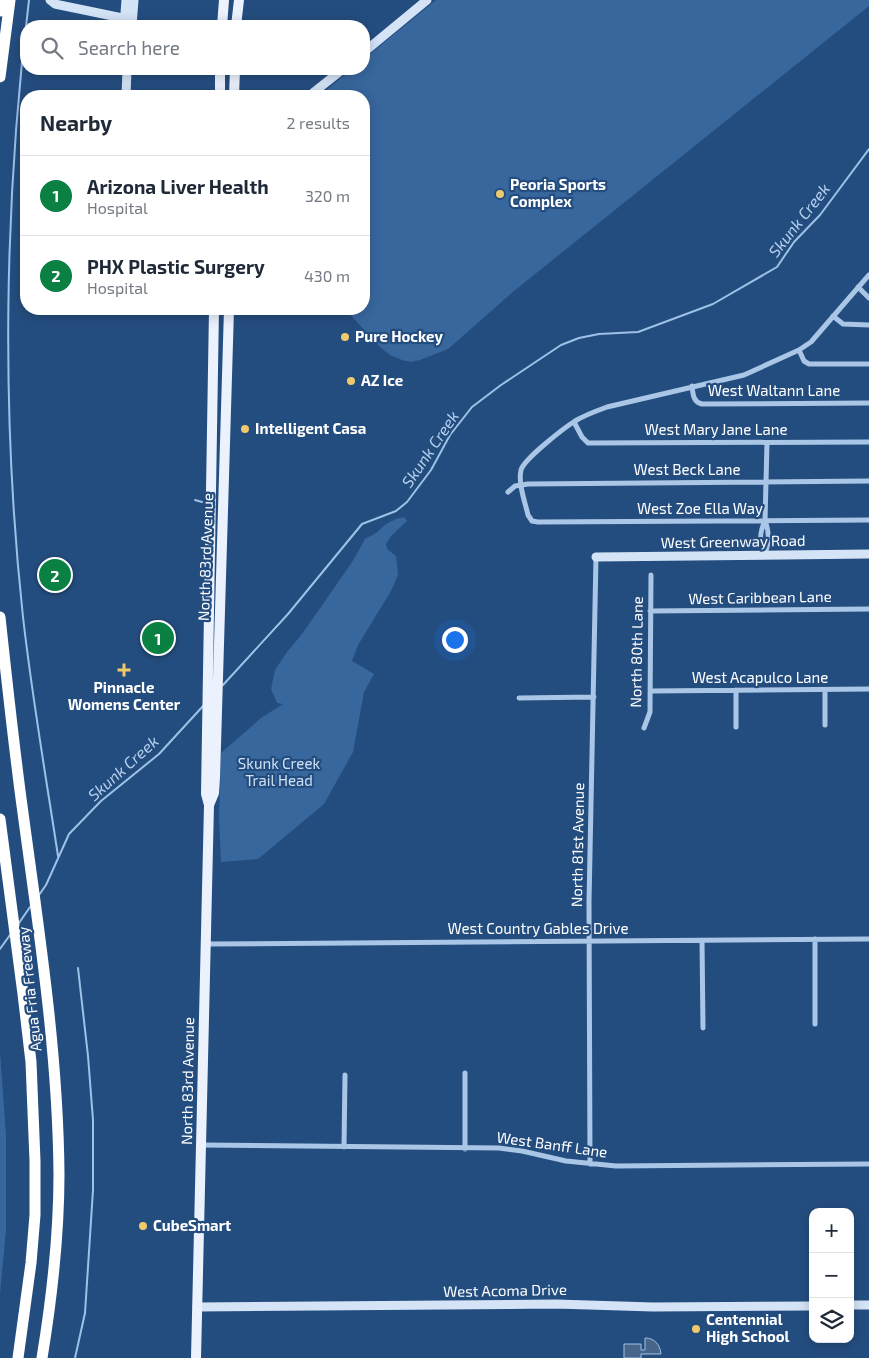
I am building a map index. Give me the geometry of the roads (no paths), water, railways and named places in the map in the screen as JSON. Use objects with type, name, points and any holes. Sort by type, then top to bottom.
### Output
[{"type":"highway","points":[[0,11],[1,0]]},
{"type":"highway","points":[[0,77],[10,0]]},
{"type":"highway","name":"Agua Fria Freeway","points":[[0,617],[22,810],[44,963],[56,1098],[59,1174],[57,1240],[49,1316],[42,1358]]},
{"type":"highway","name":"Agua Fria Freeway","points":[[0,819],[30,1062],[35,1161],[35,1215],[31,1263],[18,1358]]},
{"type":"main road","points":[[222,20],[224,0]]},
{"type":"main road","points":[[237,20],[239,0]]},
{"type":"main road","points":[[220,75],[220,90]]},
{"type":"main road","points":[[234,90],[235,75]]},
{"type":"main road","name":"North 83rd Avenue","points":[[196,1358],[207,944],[209,805],[206,786],[214,315]]},
{"type":"main road","name":"North 83rd Avenue","points":[[209,805],[214,792],[215,778],[229,315]]},
{"type":"street","points":[[50,0],[55,4],[116,20]]},
{"type":"street","points":[[126,0],[128,20]]},
{"type":"street","points":[[129,20],[134,0]]},
{"type":"street","points":[[370,47],[427,0]]},
{"type":"street","points":[[126,90],[127,75]]},
{"type":"street","points":[[317,90],[335,75]]},
{"type":"street","points":[[522,484],[521,473],[524,464],[574,422],[607,407],[744,375],[799,350],[811,342],[869,275]]},
{"type":"street","points":[[858,288],[869,298]]},
{"type":"street","points":[[833,316],[844,324],[869,326]]},
{"type":"street","points":[[799,350],[804,361],[809,364],[869,364]]},
{"type":"street","name":"West Waltann Lane","points":[[692,386],[694,399],[702,404],[869,403]]},
{"type":"street","name":"West Mary Jane Lane","points":[[574,422],[588,444],[869,442]]},
{"type":"street","points":[[765,555],[769,546],[769,531],[765,521],[766,443]]},
{"type":"street","name":"West Beck Lane","points":[[508,492],[510,488],[522,484],[869,481]]},
{"type":"street","name":"West Zoe Ella Way","points":[[522,484],[528,515],[532,521],[869,520]]},
{"type":"street","name":"West Greenway Road","points":[[596,557],[869,554]]},
{"type":"street","name":"North 81st Avenue","points":[[590,1164],[588,941],[596,557]]},
{"type":"street","name":"North 80th Lane","points":[[644,728],[650,712],[651,691],[651,575]]},
{"type":"street","name":"West Caribbean Lane","points":[[650,612],[869,609]]},
{"type":"street","name":"West Acapulco Lane","points":[[651,691],[869,689]]},
{"type":"street","points":[[736,690],[736,727]]},
{"type":"street","points":[[825,690],[825,725]]},
{"type":"street","points":[[519,698],[594,697]]},
{"type":"street","points":[[815,939],[815,1024]]},
{"type":"street","name":"West Country Gables Drive","points":[[207,944],[869,939]]},
{"type":"street","points":[[702,940],[703,1028]]},
{"type":"street","points":[[465,1073],[465,1149]]},
{"type":"street","points":[[344,1147],[345,1075]]},
{"type":"street","name":"West Banff Lane","points":[[202,1144],[522,1150],[566,1161],[590,1164],[869,1164]]},
{"type":"street","name":"West Acoma Drive","points":[[198,1307],[549,1304],[653,1307],[809,1306]]},
{"type":"street","points":[[854,1305],[869,1305]]},
{"type":"waterway","points":[[27,20],[29,0]]},
{"type":"waterway","points":[[21,75],[14,153],[10,230],[8,308],[11,463],[23,617],[58,856]]},
{"type":"waterway","name":"Skunk Creek","points":[[223,685],[288,614],[362,524],[396,511],[407,502],[431,470],[450,435],[472,407],[561,345],[579,338],[599,334],[638,332],[713,304],[777,267],[794,242],[820,215],[869,149]]},
{"type":"waterway","points":[[195,500],[202,502]]},
{"type":"waterway","name":"Skunk Creek","points":[[39,895],[46,885],[69,834],[101,801],[159,754],[204,705]]},
{"type":"waterway","name":"Skunk Creek","points":[[19,923],[30,907]]},
{"type":"waterway","name":"Skunk Creek","points":[[0,949],[10,935]]},
{"type":"waterway","points":[[75,1358],[85,1313],[93,1190],[93,1120],[78,968]]},
{"type":"place","name":"Peoria Sports Complex","points":[[500,194]]},
{"type":"place","name":"Pure Hockey","points":[[345,337]]},
{"type":"place","name":"AZ Ice","points":[[351,381]]},
{"type":"place","name":"Intelligent Casa","points":[[245,429]]},
{"type":"place","name":"PHX Plastic Surgery","points":[[55,575]]},
{"type":"place","name":"Arizona Liver Health","points":[[158,638]]},
{"type":"place","name":"Pinnacle Womens Center","points":[[124,670]]},
{"type":"place","name":"CubeSmart","points":[[143,1226]]},
{"type":"place","name":"Centennial High School","points":[[696,1329]]},
{"type":"park label","name":"Skunk Creek Trail Head","points":[[279,772]]}]
